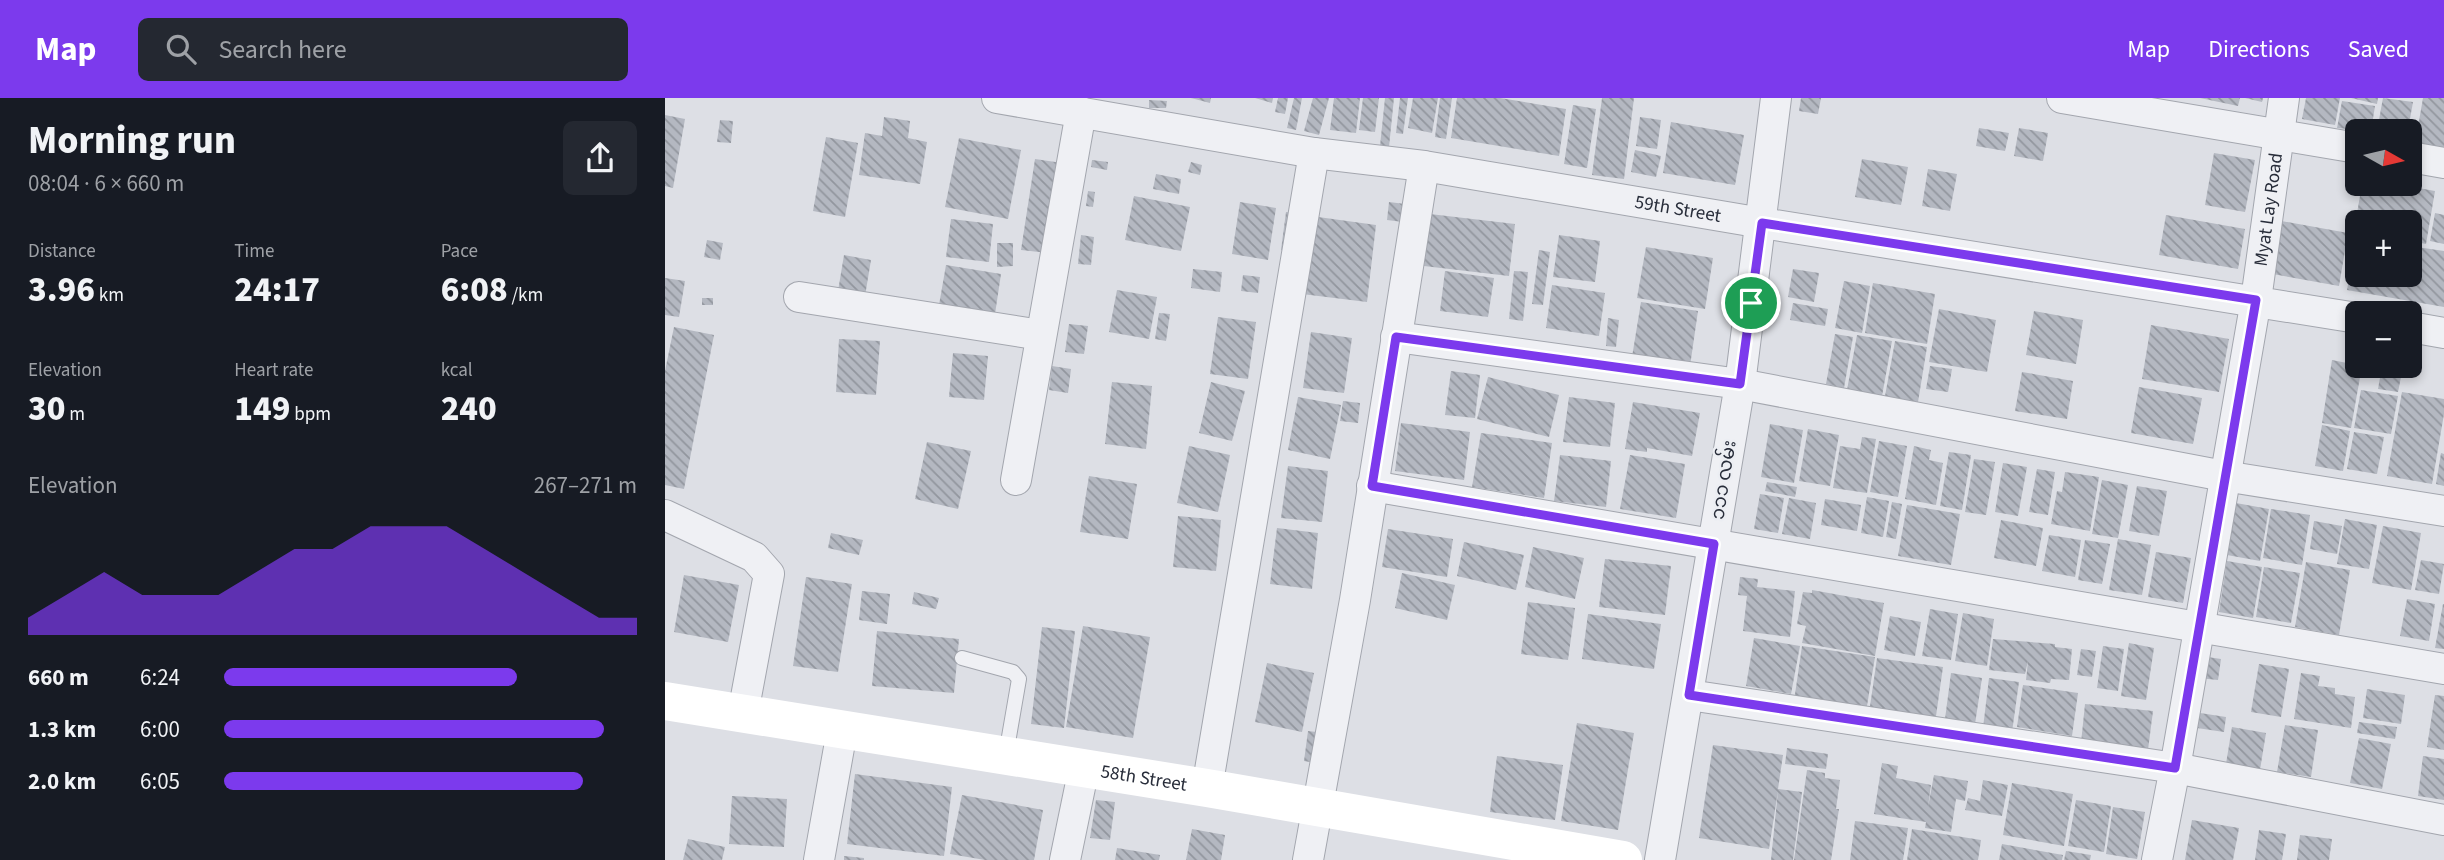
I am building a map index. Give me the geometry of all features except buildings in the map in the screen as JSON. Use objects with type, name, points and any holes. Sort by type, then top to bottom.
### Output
[{"type":"main road","name":"58th Street","points":[[665,701],[1207,788],[1623,860]]},
{"type":"street","name":"59th Street","points":[[997,98],[1094,108],[1314,153],[1424,166],[2345,316]]},
{"type":"street","name":"၁၁၁ လမ်း","points":[[1660,860],[1740,384],[1776,98]]},
{"type":"street","points":[[2062,98],[2345,146]]},
{"type":"street","name":"Myat Lay Road","points":[[2157,860],[2256,300],[2284,98]]},
{"type":"street","points":[[1016,480],[1041,335],[1094,108]]},
{"type":"street","points":[[1207,788],[1314,153]]},
{"type":"street","points":[[2422,160],[2444,163]]},
{"type":"street","points":[[1308,860],[1424,166]]},
{"type":"street","points":[[799,297],[1041,335]]},
{"type":"street","points":[[2422,329],[2444,333]]},
{"type":"street","points":[[1396,337],[1740,384],[2224,476],[2444,511]]},
{"type":"street","points":[[1372,486],[2444,669]]},
{"type":"street","points":[[665,514],[754,557],[769,574],[743,713]]},
{"type":"street","points":[[1689,695],[2175,768],[2444,820]]},
{"type":"street","points":[[819,860],[842,731]]},
{"type":"street","points":[[1065,860],[1084,768]]},
{"type":"lane","points":[[962,658],[1013,672],[1020,679],[1006,755]]},
{"type":"route","points":[[1762,223],[2256,300],[2175,768],[1689,695],[1714,544],[1372,486],[1396,337],[1740,384],[1751,303],[1762,223]]}]
